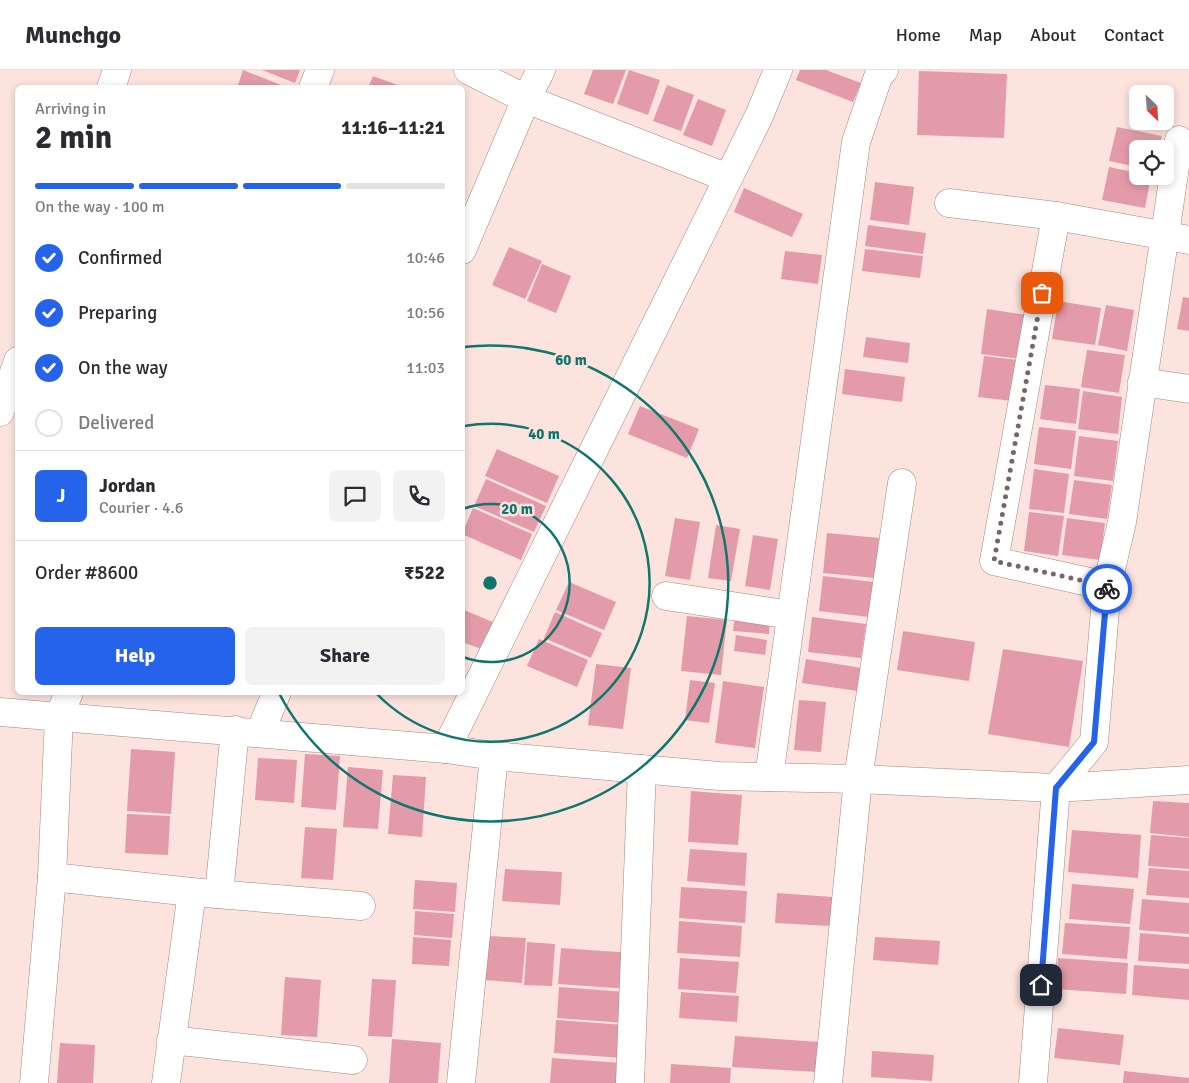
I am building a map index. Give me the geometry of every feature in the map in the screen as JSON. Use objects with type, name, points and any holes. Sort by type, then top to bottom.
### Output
[{"type":"street","points":[[112,85],[117,70]]},
{"type":"street","points":[[313,85],[320,70]]},
{"type":"street","points":[[468,70],[526,99],[728,178]]},
{"type":"street","points":[[465,243],[526,99],[541,70]]},
{"type":"street","points":[[446,749],[759,116],[778,70]]},
{"type":"street","points":[[768,777],[856,142],[878,77],[884,70]]},
{"type":"street","points":[[1033,1083],[1056,788],[1094,742],[1107,586],[1122,522],[1142,382],[1177,238],[1179,140]]},
{"type":"street","points":[[949,203],[1056,216],[1177,238]]},
{"type":"street","points":[[1056,216],[994,561],[1107,586]]},
{"type":"street","points":[[0,412],[15,370]]},
{"type":"street","points":[[1142,382],[1189,389]]},
{"type":"street","points":[[828,1083],[858,779],[902,483]]},
{"type":"street","points":[[666,596],[791,615]]},
{"type":"street","points":[[166,1083],[171,1040],[206,893],[248,731],[275,695]]},
{"type":"street","points":[[0,712],[64,705],[248,731],[718,776],[858,779],[1056,788],[1189,780]]},
{"type":"street","points":[[34,1083],[52,877],[64,705]]},
{"type":"street","points":[[461,1083],[494,756]]},
{"type":"street","points":[[630,1083],[642,769]]},
{"type":"street","points":[[52,877],[206,893],[361,906]]},
{"type":"street","points":[[171,1040],[353,1060]]},
{"type":"building","points":[[243,70],[281,85],[238,85]]},
{"type":"building","points":[[262,70],[300,70],[295,83]]},
{"type":"building","points":[[593,70],[626,70],[613,104],[584,94]]},
{"type":"building","points":[[629,70],[660,80],[648,115],[617,104]]},
{"type":"building","points":[[800,70],[826,70],[861,83],[853,102],[796,80]]},
{"type":"building","points":[[919,71],[1007,74],[1004,138],[917,135]]},
{"type":"building","points":[[373,76],[398,85],[369,85]]},
{"type":"building","points":[[667,85],[694,95],[681,131],[653,121]]},
{"type":"building","points":[[698,99],[726,110],[712,146],[683,135]]},
{"type":"building","points":[[1117,127],[1162,136],[1161,140],[1129,140],[1129,165],[1109,161]]},
{"type":"building","points":[[1109,167],[1129,171],[1129,185],[1149,185],[1145,208],[1102,200]]},
{"type":"building","points":[[875,182],[914,187],[909,225],[870,220]]},
{"type":"building","points":[[744,188],[803,214],[792,237],[734,212]]},
{"type":"building","points":[[868,225],[926,233],[923,254],[865,246]]},
{"type":"building","points":[[509,247],[542,261],[525,299],[492,285]]},
{"type":"building","points":[[865,249],[923,256],[920,278],[862,271]]},
{"type":"building","points":[[785,251],[822,255],[818,284],[781,279]]},
{"type":"building","points":[[542,264],[571,276],[556,313],[527,301]]},
{"type":"building","points":[[1183,297],[1189,298],[1189,331],[1177,329]]},
{"type":"building","points":[[1058,301],[1101,308],[1095,345],[1052,339]]},
{"type":"building","points":[[1106,305],[1134,310],[1127,351],[1098,345]]},
{"type":"building","points":[[987,309],[1027,315],[1021,359],[981,354]]},
{"type":"building","points":[[866,337],[910,343],[908,363],[863,357]]},
{"type":"building","points":[[1087,350],[1125,355],[1119,393],[1081,387]]},
{"type":"building","points":[[984,356],[1018,360],[1012,401],[978,397]]},
{"type":"building","points":[[845,369],[905,377],[902,402],[842,394]]},
{"type":"building","points":[[1045,385],[1080,389],[1076,424],[1040,419]]},
{"type":"building","points":[[1083,391],[1122,397],[1118,434],[1078,429]]},
{"type":"building","points":[[640,406],[699,429],[687,458],[628,434]]},
{"type":"building","points":[[1039,427],[1076,431],[1071,469],[1034,464]]},
{"type":"building","points":[[1079,436],[1118,441],[1113,481],[1074,476]]},
{"type":"building","points":[[497,449],[559,476],[547,503],[485,476]]},
{"type":"building","points":[[1034,469],[1069,474],[1064,513],[1029,509]]},
{"type":"building","points":[[486,479],[546,506],[534,532],[474,506]]},
{"type":"building","points":[[1074,480],[1112,485],[1107,519],[1069,514]]},
{"type":"building","points":[[473,508],[532,534],[521,560],[465,535],[465,527]]},
{"type":"building","points":[[1029,512],[1064,516],[1058,556],[1024,551]]},
{"type":"building","points":[[675,518],[700,522],[690,580],[665,576]]},
{"type":"building","points":[[1067,518],[1105,523],[1100,560],[1062,555]]},
{"type":"building","points":[[716,525],[740,529],[731,581],[708,578]]},
{"type":"building","points":[[827,533],[879,538],[875,578],[823,573]]},
{"type":"building","points":[[753,535],[778,539],[770,590],[745,586]]},
{"type":"building","points":[[823,576],[874,582],[869,617],[819,611]]},
{"type":"building","points":[[569,582],[616,602],[604,630],[556,610]]},
{"type":"building","points":[[465,610],[495,623],[484,650],[465,643]]},
{"type":"building","points":[[555,612],[602,633],[591,658],[544,638]]},
{"type":"building","points":[[735,615],[770,618],[769,634],[733,631]]},
{"type":"building","points":[[687,616],[727,620],[721,675],[681,671]]},
{"type":"building","points":[[812,617],[866,624],[861,658],[808,652]]},
{"type":"building","points":[[903,631],[975,642],[969,681],[897,670]]},
{"type":"building","points":[[736,635],[767,640],[765,655],[734,651]]},
{"type":"building","points":[[539,639],[588,660],[577,687],[527,666]]},
{"type":"building","points":[[1003,649],[1083,661],[1069,747],[988,734]]},
{"type":"building","points":[[806,659],[862,668],[858,691],[802,683]]},
{"type":"building","points":[[596,664],[631,668],[623,729],[588,725]]},
{"type":"building","points":[[690,680],[715,683],[709,723],[685,720]]},
{"type":"building","points":[[723,681],[764,687],[755,748],[715,743]]},
{"type":"building","points":[[799,700],[826,702],[821,752],[794,750]]},
{"type":"building","points":[[131,749],[175,752],[171,814],[127,811]]},
{"type":"building","points":[[305,754],[340,756],[336,810],[301,807]]},
{"type":"building","points":[[258,758],[297,760],[294,803],[255,800]]},
{"type":"building","points":[[348,767],[383,770],[378,829],[343,827]]},
{"type":"building","points":[[393,775],[426,777],[422,837],[388,834]]},
{"type":"building","points":[[691,791],[742,795],[738,845],[688,842]]},
{"type":"building","points":[[1153,801],[1189,803],[1189,837],[1150,833]]},
{"type":"building","points":[[127,814],[170,816],[168,855],[125,853]]},
{"type":"building","points":[[305,827],[337,829],[333,880],[301,878]]},
{"type":"building","points":[[1072,830],[1141,835],[1138,878],[1068,872]]},
{"type":"building","points":[[1151,835],[1189,838],[1189,869],[1148,866]]},
{"type":"building","points":[[690,849],[747,853],[745,886],[687,881]]},
{"type":"building","points":[[1149,868],[1189,871],[1189,898],[1146,895]]},
{"type":"building","points":[[505,869],[562,872],[560,905],[502,901]]},
{"type":"building","points":[[415,880],[457,883],[455,912],[413,909]]},
{"type":"building","points":[[1072,884],[1134,889],[1130,924],[1069,919]]},
{"type":"building","points":[[681,887],[747,891],[745,923],[679,918]]},
{"type":"building","points":[[777,893],[833,897],[831,926],[775,923]]},
{"type":"building","points":[[1142,899],[1189,903],[1189,934],[1139,930]]},
{"type":"building","points":[[415,911],[454,914],[452,938],[414,935]]},
{"type":"building","points":[[679,921],[742,926],[740,957],[677,953]]},
{"type":"building","points":[[1065,923],[1130,927],[1127,959],[1062,954]]},
{"type":"building","points":[[1140,933],[1189,937],[1189,964],[1138,961]]},
{"type":"building","points":[[489,936],[526,938],[522,983],[485,980]]},
{"type":"building","points":[[413,937],[451,940],[449,966],[412,964]]},
{"type":"building","points":[[875,937],[940,941],[938,965],[873,960]]},
{"type":"building","points":[[527,942],[555,944],[552,986],[524,985]]},
{"type":"building","points":[[561,948],[632,953],[629,989],[558,984]]},
{"type":"building","points":[[680,958],[739,962],[736,993],[678,989]]},
{"type":"building","points":[[1058,958],[1128,963],[1126,994],[1056,989]]},
{"type":"building","points":[[1134,965],[1189,969],[1189,1000],[1132,995]]},
{"type":"building","points":[[285,977],[321,980],[317,1037],[281,1035]]},
{"type":"building","points":[[372,979],[396,980],[392,1037],[368,1036]]},
{"type":"building","points":[[559,987],[627,992],[625,1023],[557,1018]]},
{"type":"building","points":[[681,992],[739,996],[737,1022],[679,1018]]},
{"type":"building","points":[[556,1020],[625,1025],[623,1058],[554,1053]]},
{"type":"building","points":[[1058,1028],[1124,1035],[1120,1065],[1054,1058]]},
{"type":"building","points":[[735,1036],[819,1042],[817,1072],[732,1067]]},
{"type":"building","points":[[392,1039],[441,1043],[438,1083],[389,1083]]},
{"type":"building","points":[[60,1043],[95,1045],[93,1083],[57,1083]]},
{"type":"building","points":[[872,1051],[934,1055],[932,1081],[871,1077]]},
{"type":"building","points":[[552,1058],[622,1063],[620,1083],[550,1083]]},
{"type":"building","points":[[671,1064],[731,1068],[730,1083],[670,1083]]},
{"type":"building","points":[[1124,1071],[1189,1078],[1189,1083],[1123,1083]]},
{"type":"way so far","points":[[1042,293],[994,561],[1107,586],[1107,589]]},
{"type":"route","points":[[1041,985],[1056,788],[1094,742],[1107,589]]}]
